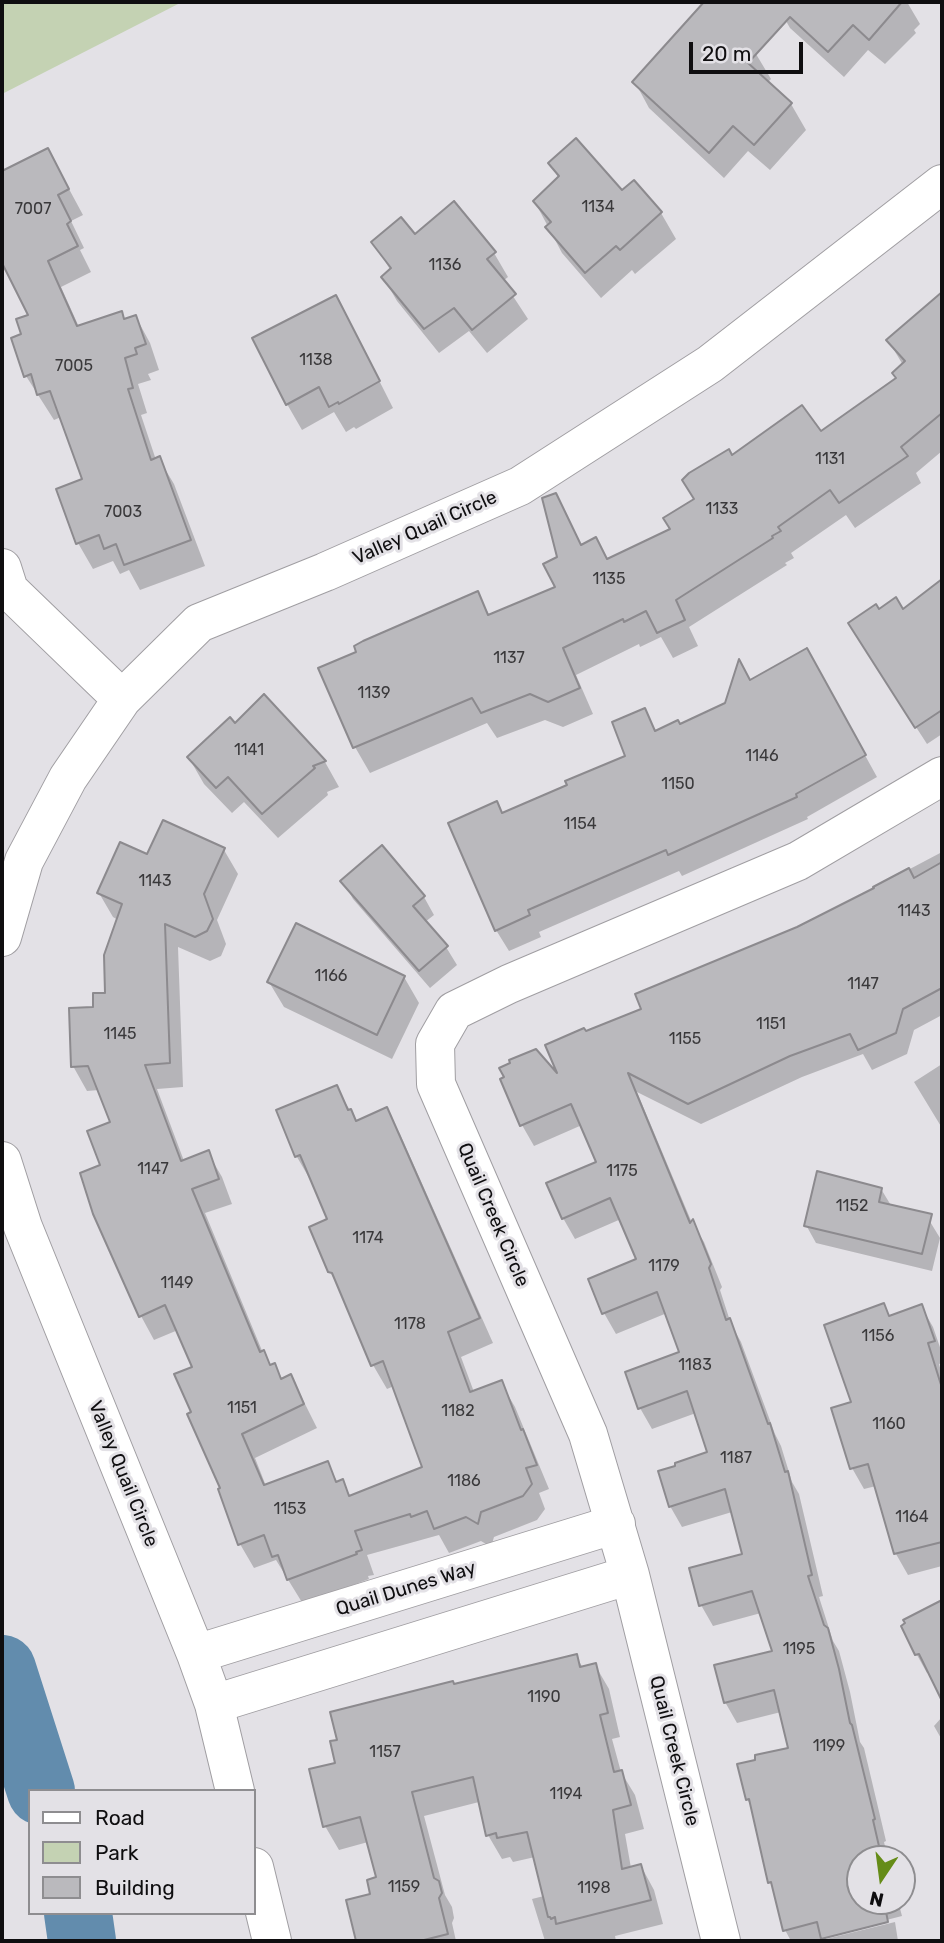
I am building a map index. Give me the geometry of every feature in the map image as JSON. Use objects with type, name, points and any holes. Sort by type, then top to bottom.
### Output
[{"type":"street","name":"Valley Quail Circle","points":[[2,937],[5,919],[24,861],[68,778],[122,699],[199,623],[325,572],[520,486],[710,364],[942,184]]},
{"type":"street","points":[[2,568],[9,590],[122,699]]},
{"type":"street","name":"Quail Creek Circle","points":[[721,1941],[630,1575],[587,1434],[436,1084],[435,1044],[454,1011],[509,984],[798,861],[942,776]]},
{"type":"street","name":"Valley Quail Circle","points":[[2,1161],[23,1227],[196,1654],[214,1704],[235,1789]]},
{"type":"street","name":"Quail Dunes Way","points":[[196,1654],[615,1524]]},
{"type":"street","points":[[214,1704],[630,1575]]},
{"type":"street","points":[[256,1875],[272,1941]]},
{"type":"green space","points":[[2,2],[182,2],[2,94]]},
{"type":"building","points":[[704,2],[902,2],[869,40],[853,25],[828,52],[790,17],[748,63],[792,103],[754,145],[733,126],[709,153],[632,82]]},
{"type":"building","points":[[576,138],[622,190],[634,180],[662,212],[620,250],[616,246],[585,273],[545,227],[551,222],[533,201],[559,176],[548,163]]},
{"type":"building","points":[[48,148],[69,189],[58,195],[71,221],[67,224],[78,246],[48,261],[77,326],[122,311],[124,319],[136,315],[146,344],[135,348],[137,354],[125,358],[133,388],[128,389],[151,460],[160,456],[191,540],[124,565],[116,544],[104,549],[99,535],[76,544],[56,489],[82,479],[50,391],[37,395],[31,374],[24,377],[11,338],[21,334],[16,319],[28,315],[2,263],[2,171]]},
{"type":"building","points":[[454,201],[496,252],[487,259],[516,294],[472,330],[454,308],[424,329],[381,277],[391,268],[371,242],[401,217],[415,234]]},
{"type":"building","points":[[942,292],[942,413],[901,447],[908,456],[839,503],[830,490],[778,527],[781,531],[772,536],[773,538],[676,600],[685,620],[657,633],[646,611],[563,648],[580,688],[548,702],[530,694],[481,713],[472,698],[353,748],[318,668],[356,652],[354,646],[363,641],[478,591],[488,615],[555,587],[543,564],[557,557],[542,498],[556,493],[581,545],[596,537],[607,559],[670,529],[663,518],[694,499],[682,480],[689,473],[729,449],[732,455],[802,405],[821,431],[896,378],[892,373],[905,361],[886,340]]},
{"type":"building","points":[[336,295],[380,381],[329,407],[319,387],[286,405],[252,338]]},
{"type":"building","points":[[942,579],[942,710],[915,728],[848,623],[876,604],[879,609],[896,597],[903,609]]},
{"type":"building","points":[[807,648],[866,755],[796,794],[797,797],[668,855],[666,850],[528,910],[530,915],[495,931],[448,823],[497,801],[502,813],[567,785],[565,781],[625,756],[612,722],[645,708],[655,731],[678,720],[680,724],[725,703],[739,659],[750,680]]},
{"type":"building","points":[[264,694],[326,761],[313,766],[315,768],[262,814],[228,777],[216,788],[187,757],[230,717],[235,723]]},
{"type":"building","points":[[163,820],[225,848],[204,894],[213,919],[207,931],[195,937],[165,924],[170,1063],[145,1065],[181,1161],[209,1150],[219,1179],[192,1189],[260,1352],[264,1350],[270,1365],[275,1363],[281,1379],[291,1374],[304,1404],[242,1434],[264,1485],[328,1461],[336,1482],[343,1479],[349,1496],[422,1467],[383,1361],[371,1366],[332,1273],[328,1272],[309,1227],[327,1219],[300,1155],[295,1157],[276,1110],[337,1085],[356,1121],[387,1107],[480,1318],[448,1332],[470,1392],[502,1380],[537,1465],[526,1468],[532,1484],[523,1496],[481,1512],[478,1524],[466,1517],[434,1529],[427,1511],[411,1517],[410,1514],[355,1531],[362,1550],[356,1552],[357,1554],[287,1580],[278,1555],[272,1557],[264,1535],[238,1545],[218,1489],[220,1488],[187,1414],[191,1412],[174,1374],[192,1367],[165,1305],[139,1317],[93,1214],[80,1173],[100,1165],[87,1131],[110,1122],[88,1066],[71,1067],[69,1008],[93,1007],[93,993],[105,993],[104,955],[122,904],[97,893],[120,842],[147,854]]},
{"type":"building","points":[[382,845],[425,896],[413,906],[448,946],[419,971],[340,881]]},
{"type":"building","points":[[942,862],[942,988],[903,1009],[896,1033],[858,1050],[850,1034],[790,1056],[688,1104],[628,1073],[690,1223],[693,1219],[711,1264],[709,1268],[726,1320],[730,1318],[768,1424],[770,1423],[785,1472],[788,1471],[812,1575],[808,1576],[824,1625],[828,1628],[875,1819],[873,1820],[879,1845],[846,1845],[846,1915],[887,1915],[888,1922],[821,1939],[817,1922],[783,1931],[771,1882],[768,1883],[749,1799],[746,1800],[737,1764],[755,1760],[755,1755],[788,1748],[774,1690],[724,1703],[714,1665],[772,1651],[752,1591],[699,1606],[689,1568],[742,1554],[725,1489],[669,1507],[658,1471],[707,1452],[687,1391],[638,1409],[625,1372],[679,1352],[657,1292],[602,1314],[588,1279],[636,1259],[610,1198],[562,1219],[546,1183],[596,1162],[571,1104],[520,1126],[500,1079],[504,1077],[499,1068],[510,1063],[509,1060],[536,1049],[557,1073],[545,1045],[584,1028],[586,1031],[641,1009],[635,994],[797,927],[909,868],[914,878]]},
{"type":"building","points":[[296,923],[405,976],[377,1035],[267,982]]},
{"type":"building","points":[[817,1171],[882,1188],[879,1202],[932,1214],[922,1254],[804,1226]]},
{"type":"building","points":[[884,1303],[889,1316],[922,1304],[935,1341],[928,1343],[942,1388],[942,1542],[894,1554],[868,1464],[850,1469],[831,1408],[851,1402],[824,1325]]},
{"type":"building","points":[[942,1600],[942,1701],[919,1654],[915,1655],[901,1626],[905,1623],[903,1620]]},
{"type":"building","points":[[577,1654],[580,1667],[596,1663],[608,1713],[600,1715],[614,1772],[622,1770],[631,1805],[613,1810],[622,1869],[641,1864],[651,1900],[556,1924],[555,1917],[548,1917],[527,1832],[497,1838],[496,1833],[486,1836],[473,1777],[412,1792],[434,1878],[439,1881],[442,1893],[439,1898],[448,1934],[420,1941],[356,1941],[346,1900],[370,1894],[367,1880],[376,1877],[360,1817],[323,1827],[309,1769],[335,1763],[330,1741],[337,1740],[330,1712]]},
{"type":"waterway","points":[[2,1669],[40,1789]]},
{"type":"waterway","points":[[78,1915],[82,1941]]}]
